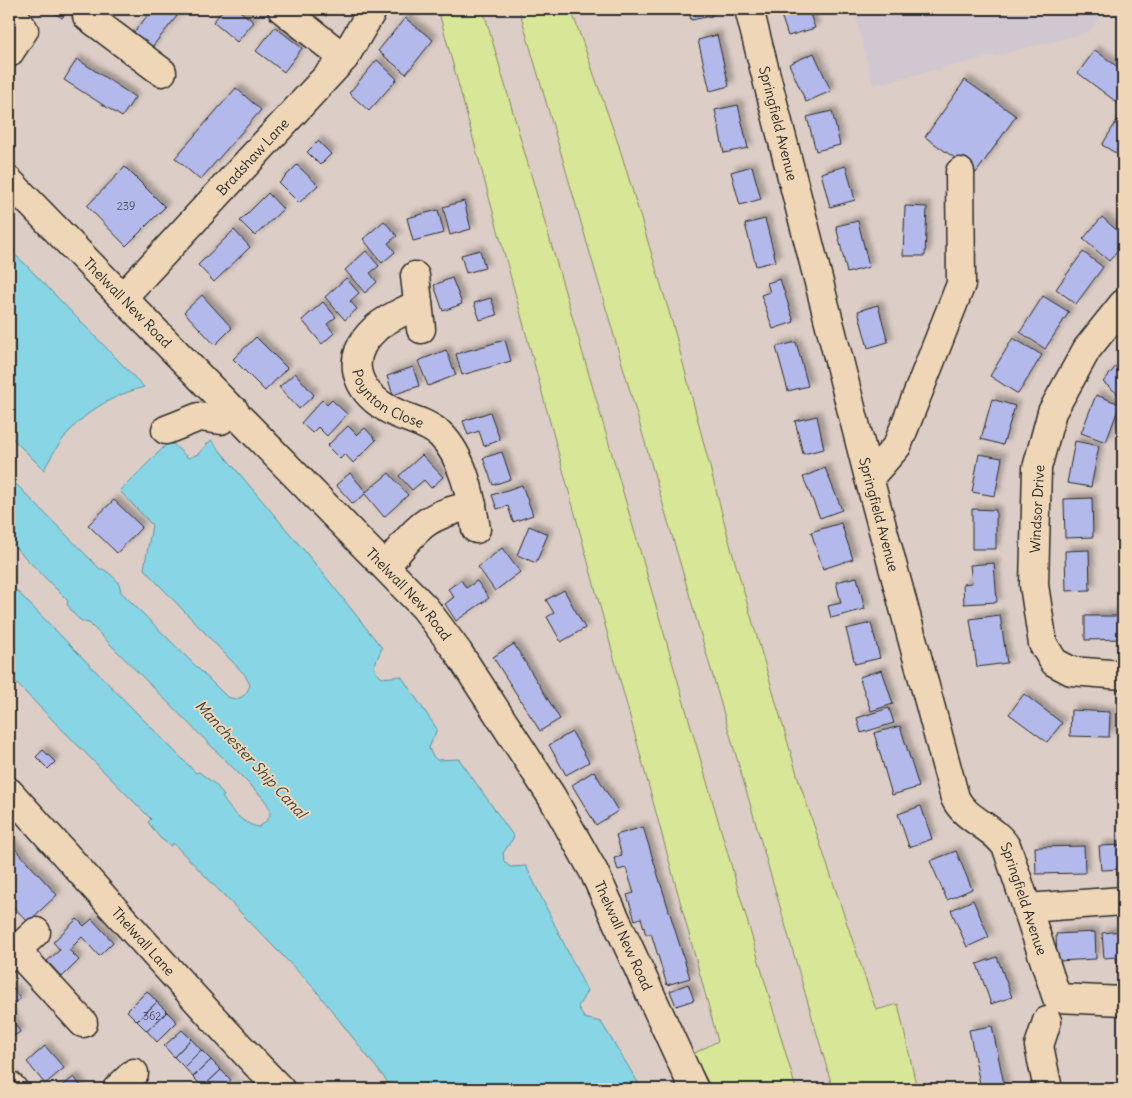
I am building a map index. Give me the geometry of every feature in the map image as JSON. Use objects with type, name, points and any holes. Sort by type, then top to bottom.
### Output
[{"type":"street","points":[[9,53],[24,30],[10,9]]},
{"type":"street","points":[[282,9],[344,58]]},
{"type":"street","name":"Bradshaw Lane","points":[[123,297],[344,58],[372,9]]},
{"type":"street","name":"Springfield Avenue","points":[[749,9],[869,478],[956,798],[959,806],[965,813],[994,833],[1007,848],[1027,908],[1052,1010]]},
{"type":"street","points":[[85,19],[162,72]]},
{"type":"street","points":[[869,478],[897,446],[960,284],[960,172]]},
{"type":"street","name":"Thelwall New Road","points":[[9,181],[425,608],[458,652],[552,797],[594,872],[694,1089]]},
{"type":"street","name":"Poynton Close","points":[[386,566],[414,533],[439,515],[474,517],[462,472],[453,451],[440,434],[427,425],[389,410],[370,396],[358,380],[356,359],[363,342],[376,328],[420,317],[415,276]]},
{"type":"street","name":"Windsor Drive","points":[[1123,304],[1087,349],[1052,412],[1037,468],[1034,585],[1043,644],[1054,662],[1071,671],[1123,674]]},
{"type":"street","points":[[166,430],[199,417],[221,420],[234,410]]},
{"type":"street","name":"Thelwall Lane","points":[[9,792],[111,904],[175,978],[280,1089]]},
{"type":"street","points":[[1027,908],[1123,901]]},
{"type":"street","points":[[36,932],[12,954],[84,1023]]},
{"type":"street","points":[[1048,1089],[1039,1046],[1052,1010],[1123,1001]]},
{"type":"street","points":[[9,1085],[13,1089]]},
{"type":"shaded area","points":[[854,9],[1105,9],[1088,33],[873,85]]},
{"type":"green space","points":[[438,9],[483,9],[796,1089],[712,1089],[693,1054],[718,1041]]},
{"type":"green space","points":[[519,9],[571,9],[619,146],[673,325],[731,548],[799,781],[876,1010],[898,1004],[917,1089],[833,1089]]},
{"type":"water","points":[[9,249],[144,387],[111,399],[84,417],[62,441],[44,470],[9,435]]},
{"type":"water","name":"Manchester Ship Canal","points":[[211,440],[318,567],[382,648],[374,666],[376,672],[382,678],[401,676],[437,729],[429,748],[432,755],[437,760],[459,759],[514,837],[503,853],[504,861],[510,867],[526,866],[587,991],[578,1007],[584,1018],[601,1022],[642,1089],[393,1089],[314,988],[173,843],[171,846],[160,838],[148,822],[151,819],[9,676],[9,583],[196,773],[199,772],[216,785],[233,812],[253,826],[259,827],[267,820],[270,810],[263,798],[89,623],[82,621],[76,616],[67,604],[68,601],[9,541],[9,477],[100,569],[103,569],[115,579],[121,592],[226,696],[230,698],[241,697],[246,693],[250,685],[245,675],[144,569],[152,525],[120,491],[170,441],[188,458],[198,454]]},
{"type":"building","points":[[49,9],[69,9],[62,18]]},
{"type":"building","points":[[153,9],[168,9],[177,16],[148,52],[130,37]]},
{"type":"building","points":[[224,9],[237,9],[254,22],[237,42],[213,22]]},
{"type":"building","points":[[317,9],[332,9],[326,16]]},
{"type":"building","points":[[688,9],[711,9],[712,16],[691,20]]},
{"type":"building","points":[[779,9],[808,9],[815,28],[788,36]]},
{"type":"building","points":[[405,18],[433,40],[406,74],[378,51]]},
{"type":"building","points":[[275,27],[302,48],[284,72],[256,51]]},
{"type":"building","points":[[717,35],[729,86],[710,91],[698,40]]},
{"type":"building","points":[[1095,50],[1123,71],[1123,107],[1078,73]]},
{"type":"building","points":[[814,53],[831,91],[806,102],[789,64]]},
{"type":"building","points":[[77,59],[135,97],[122,117],[64,80]]},
{"type":"building","points":[[377,60],[397,79],[369,111],[349,93]]},
{"type":"building","points":[[965,80],[1016,116],[976,173],[925,137]]},
{"type":"building","points":[[236,88],[261,110],[200,180],[175,158]]},
{"type":"building","points":[[738,105],[748,148],[724,153],[715,110]]},
{"type":"building","points":[[832,111],[840,145],[816,151],[807,117]]},
{"type":"building","points":[[1120,116],[1123,118],[1123,148],[1119,155],[1102,145]]},
{"type":"building","points":[[318,141],[331,154],[320,165],[307,152]]},
{"type":"building","points":[[297,165],[318,185],[299,203],[279,183]]},
{"type":"building","points":[[752,166],[761,199],[740,205],[731,172]]},
{"type":"building","points":[[846,166],[855,200],[830,207],[821,173]]},
{"type":"building","points":[[125,167],[165,207],[126,246],[87,206]]},
{"type":"building","points":[[268,193],[283,209],[255,236],[240,221]]},
{"type":"building","points":[[464,201],[471,229],[450,235],[443,207]]},
{"type":"building","points":[[905,206],[927,207],[925,256],[903,256]]},
{"type":"building","points":[[438,210],[444,233],[413,241],[407,218]]},
{"type":"building","points":[[1102,217],[1123,236],[1123,245],[1109,261],[1083,239]]},
{"type":"building","points":[[765,219],[776,261],[756,266],[745,224]]},
{"type":"building","points":[[384,221],[397,236],[388,243],[395,252],[382,263],[363,239]]},
{"type":"building","points":[[858,221],[869,267],[847,273],[836,226]]},
{"type":"building","points":[[234,230],[250,247],[214,282],[198,265]]},
{"type":"building","points":[[480,250],[485,268],[466,273],[461,255]]},
{"type":"building","points":[[366,251],[379,266],[370,273],[377,282],[365,293],[345,270]]},
{"type":"building","points":[[1083,252],[1103,267],[1076,304],[1056,289]]},
{"type":"building","points":[[346,278],[359,293],[350,301],[357,309],[345,320],[325,297]]},
{"type":"building","points":[[452,278],[462,304],[443,311],[434,285]]},
{"type":"building","points":[[780,279],[794,322],[773,329],[761,295],[770,292],[767,283]]},
{"type":"building","points":[[202,295],[232,328],[215,345],[184,312]]},
{"type":"building","points":[[1043,296],[1069,312],[1045,349],[1020,332]]},
{"type":"building","points":[[491,298],[497,315],[480,320],[474,303]]},
{"type":"building","points":[[323,302],[336,317],[327,324],[334,333],[322,344],[302,320]]},
{"type":"building","points":[[878,305],[888,342],[868,348],[858,311]]},
{"type":"building","points":[[256,337],[287,368],[265,391],[233,359]]},
{"type":"building","points":[[1013,338],[1042,355],[1018,394],[990,376]]},
{"type":"building","points":[[505,340],[511,361],[462,375],[456,354]]},
{"type":"building","points":[[796,342],[808,386],[788,391],[776,347]]},
{"type":"building","points":[[446,350],[456,375],[428,386],[418,361]]},
{"type":"building","points":[[1123,358],[1123,398],[1103,382]]},
{"type":"building","points":[[413,367],[419,386],[393,395],[387,376]]},
{"type":"building","points":[[295,373],[314,395],[299,409],[279,387]]},
{"type":"building","points":[[1096,395],[1120,404],[1106,442],[1081,433]]},
{"type":"building","points":[[992,399],[1015,406],[1003,445],[981,439]]},
{"type":"building","points":[[322,400],[327,405],[332,400],[347,414],[327,436],[318,427],[312,433],[301,423]]},
{"type":"building","points":[[490,412],[500,440],[484,446],[479,431],[468,435],[463,421]]},
{"type":"building","points":[[817,416],[824,449],[803,454],[795,421]]},
{"type":"building","points":[[348,426],[357,435],[365,428],[376,440],[353,463],[345,454],[340,459],[327,446]]},
{"type":"building","points":[[1075,441],[1099,446],[1091,487],[1067,483]]},
{"type":"building","points":[[502,452],[511,479],[493,485],[483,458]]},
{"type":"building","points":[[979,454],[1002,458],[995,496],[972,492]]},
{"type":"building","points":[[422,455],[443,477],[431,488],[424,480],[412,490],[399,476]]},
{"type":"building","points":[[825,468],[842,510],[820,518],[803,477]]},
{"type":"building","points":[[350,473],[366,492],[389,473],[408,495],[384,517],[365,494],[353,504],[336,485]]},
{"type":"building","points":[[522,485],[533,515],[513,522],[508,506],[497,509],[492,495]]},
{"type":"building","points":[[1092,498],[1093,537],[1065,538],[1064,499]]},
{"type":"building","points":[[114,500],[142,527],[117,553],[88,525]]},
{"type":"building","points":[[972,509],[996,510],[996,549],[972,549]]},
{"type":"building","points":[[841,523],[853,559],[823,569],[811,532]]},
{"type":"building","points":[[529,526],[548,534],[536,563],[517,555]]},
{"type":"building","points":[[502,548],[520,572],[495,591],[478,567]]},
{"type":"building","points":[[1089,550],[1090,590],[1066,591],[1065,551]]},
{"type":"building","points":[[994,563],[997,602],[964,604],[963,584],[972,583],[970,565]]},
{"type":"building","points":[[857,577],[865,609],[831,618],[828,606],[841,603],[836,582]]},
{"type":"building","points":[[461,580],[466,588],[477,581],[489,598],[456,621],[445,604],[454,597],[448,589]]},
{"type":"building","points":[[564,590],[585,628],[561,642],[547,617],[554,613],[546,600]]},
{"type":"building","points":[[1000,615],[1007,663],[977,667],[970,619]]},
{"type":"building","points":[[1085,616],[1123,616],[1123,639],[1085,640]]},
{"type":"building","points":[[871,623],[880,658],[855,664],[846,629]]},
{"type":"building","points":[[514,644],[560,719],[540,731],[493,657]]},
{"type":"building","points":[[882,670],[893,704],[871,711],[859,677]]},
{"type":"building","points":[[1024,694],[1062,723],[1047,742],[1009,714]]},
{"type":"building","points":[[889,708],[894,723],[861,733],[857,718]]},
{"type":"building","points":[[1071,710],[1110,712],[1109,737],[1070,736]]},
{"type":"building","points":[[900,726],[919,787],[892,795],[874,733]]},
{"type":"building","points":[[572,732],[589,762],[566,775],[549,745]]},
{"type":"building","points":[[43,750],[55,762],[48,769],[36,757]]},
{"type":"building","points":[[594,771],[618,811],[596,825],[572,785]]},
{"type":"building","points":[[921,806],[932,839],[909,847],[898,814]]},
{"type":"building","points":[[643,827],[690,978],[667,985],[651,933],[646,935],[641,918],[635,920],[627,895],[634,893],[626,868],[618,870],[614,858],[622,856],[616,835]]},
{"type":"building","points":[[9,842],[57,895],[28,922],[9,902]]},
{"type":"building","points":[[1123,845],[1123,869],[1101,870],[1099,846]]},
{"type":"building","points":[[1084,846],[1085,873],[1036,874],[1035,847]]},
{"type":"building","points":[[956,851],[972,889],[947,900],[930,861]]},
{"type":"building","points":[[973,900],[989,937],[967,947],[951,910]]},
{"type":"building","points":[[77,919],[84,926],[92,919],[113,942],[99,956],[82,937],[69,950],[79,960],[62,977],[47,961],[60,950],[53,942]]},
{"type":"building","points":[[1123,931],[1123,967],[1117,967],[1116,957],[1104,958],[1102,933]]},
{"type":"building","points":[[1095,932],[1096,959],[1057,961],[1056,934]]},
{"type":"building","points":[[997,957],[1012,997],[991,1004],[977,964]]},
{"type":"building","points":[[688,984],[694,1000],[676,1006],[670,991]]},
{"type":"building","points":[[13,988],[20,999],[9,1006],[9,990]]},
{"type":"building","points":[[147,991],[157,1002],[137,1021],[127,1011]]},
{"type":"building","points":[[157,1002],[167,1012],[147,1031],[137,1021]]},
{"type":"building","points":[[167,1012],[177,1022],[157,1042],[147,1031]]},
{"type":"building","points":[[9,1014],[20,1032],[9,1039]]},
{"type":"building","points":[[992,1026],[1005,1089],[981,1089],[969,1030]]},
{"type":"building","points":[[182,1030],[191,1039],[174,1057],[164,1046]]},
{"type":"building","points":[[191,1039],[201,1050],[184,1067],[174,1057]]},
{"type":"building","points":[[45,1046],[64,1068],[45,1084],[27,1062]]},
{"type":"building","points":[[201,1050],[211,1060],[193,1077],[184,1067]]},
{"type":"building","points":[[211,1060],[221,1070],[203,1087],[193,1077]]},
{"type":"building","points":[[221,1070],[231,1080],[221,1089],[205,1089],[203,1087]]},
{"type":"building","points":[[74,1077],[83,1089],[58,1089]]},
{"type":"building","points":[[234,1084],[239,1089],[228,1089]]}]
